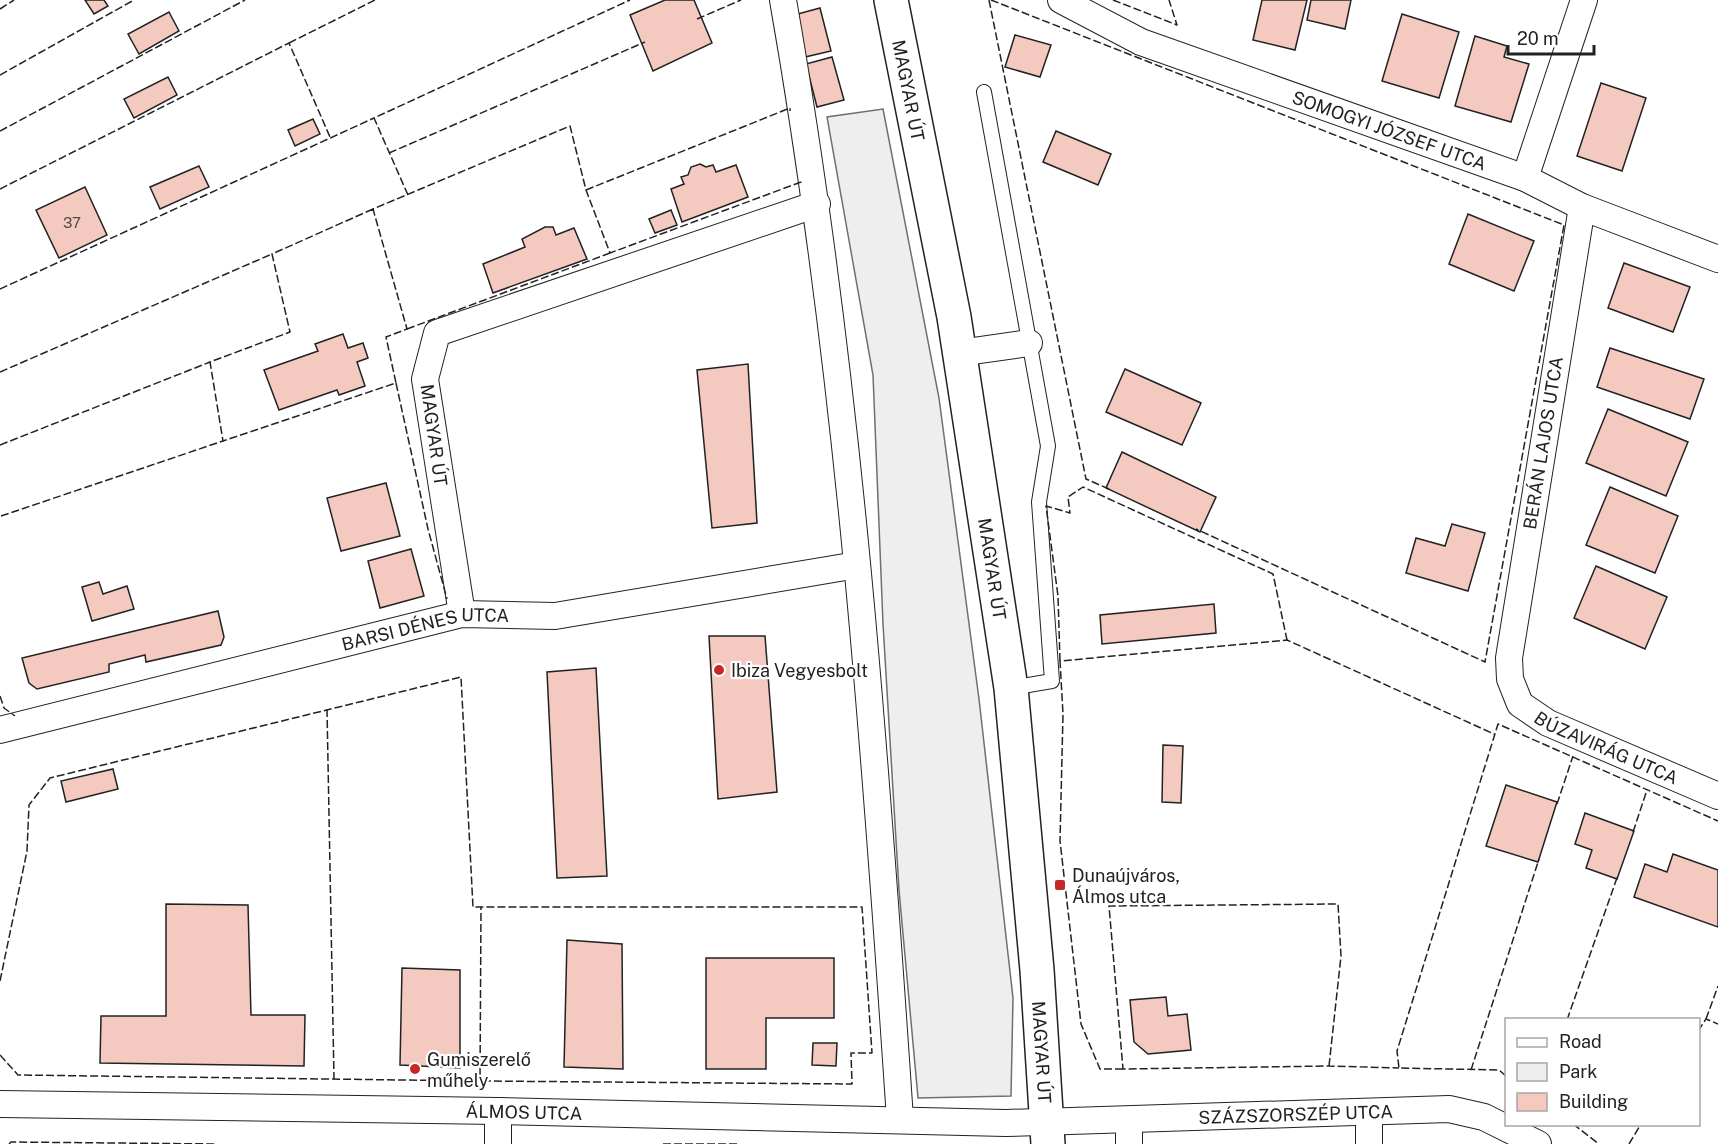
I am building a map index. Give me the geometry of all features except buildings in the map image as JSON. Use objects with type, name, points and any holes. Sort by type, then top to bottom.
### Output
[{"type":"street","points":[[783,0],[817,204],[857,565],[882,861],[900,1119]]},
{"type":"street","name":"MAGYAR ÚT","points":[[891,0],[959,353],[1011,688],[1037,970],[1047,1133]]},
{"type":"street","name":"SOMOGYI JÓZSEF UTCA","points":[[1061,0],[1142,42],[1525,178],[1582,207],[1718,259]]},
{"type":"street","points":[[1525,178],[1584,0]]},
{"type":"street","name":"MAGYAR ÚT","points":[[462,614],[425,379],[437,333],[817,204]]},
{"type":"street","name":"BERÁN LAJOS UTCA","points":[[1510,679],[1509,657],[1582,207]]},
{"type":"street","points":[[959,353],[1029,343]]},
{"type":"street","name":"BARSI DÉNES UTCA","points":[[0,730],[462,614],[555,616],[857,565]]},
{"type":"street","name":"BÚZAVIRÁG UTCA","points":[[1510,679],[1520,704],[1548,723],[1718,796]]},
{"type":"street","name":"ÁLMOS UTCA","points":[[0,1104],[900,1119],[1006,1123],[1047,1133]]},
{"type":"street","name":"SZÁZSZORSZÉP UTCA","points":[[1047,1133],[1129,1132],[1449,1109],[1484,1117],[1538,1144]]},
{"type":"street","points":[[498,1111],[498,1144]]},
{"type":"street","points":[[1369,1113],[1369,1144]]},
{"type":"lane","points":[[984,92],[1048,447],[1039,502],[1052,681],[1011,688]]},
{"type":"green space","points":[[883,109],[939,398],[979,699],[1013,998],[1011,1096],[918,1098],[899,890],[883,624],[873,375],[827,117]]},
{"type":"fence","points":[[0,9],[14,0]]},
{"type":"fence","points":[[0,75],[134,0]]},
{"type":"fence","points":[[0,131],[245,0]]},
{"type":"fence","points":[[289,43],[375,0]]},
{"type":"fence","points":[[408,195],[374,118],[630,0]]},
{"type":"fence","points":[[697,19],[741,0]]},
{"type":"fence","points":[[989,0],[1086,479],[1109,489]]},
{"type":"fence","points":[[991,0],[1564,225],[1485,662],[1196,529]]},
{"type":"fence","points":[[1113,0],[1177,25],[1169,0]]},
{"type":"fence","points":[[389,153],[645,42]]},
{"type":"fence","points":[[0,189],[289,43],[330,137]]},
{"type":"fence","points":[[586,190],[790,108],[790,111]]},
{"type":"fence","points":[[0,289],[374,118]]},
{"type":"fence","points":[[373,209],[272,254],[290,332],[210,362],[223,441],[396,383],[386,337],[407,329],[373,209],[570,126],[586,190],[610,253],[801,182],[801,179]]},
{"type":"fence","points":[[407,329],[610,253]]},
{"type":"fence","points":[[0,372],[272,254]]},
{"type":"fence","points":[[0,445],[210,362]]},
{"type":"fence","points":[[396,383],[428,529],[447,599]]},
{"type":"fence","points":[[1,516],[223,441]]},
{"type":"fence","points":[[1060,661],[1058,596],[1046,506],[1070,513],[1068,497],[1083,487],[1273,574],[1287,640]]},
{"type":"fence","points":[[1123,1069],[1100,1069],[1081,1024],[1060,841],[1063,714],[1060,661],[1287,640],[1494,734]]},
{"type":"fence","points":[[0,981],[27,851],[29,805],[50,778],[461,677],[473,907],[862,907],[872,1053],[851,1053],[852,1084],[480,1081]]},
{"type":"fence","points":[[0,696],[4,708],[15,716]]},
{"type":"fence","points":[[327,709],[334,1079]]},
{"type":"fence","points":[[1505,1075],[1499,1070],[1399,1068],[1397,1051],[1498,724],[1718,821]]},
{"type":"fence","points":[[1557,804],[1573,756]]},
{"type":"fence","points":[[1633,832],[1647,790]]},
{"type":"fence","points":[[1471,1070],[1539,859]]},
{"type":"fence","points":[[1568,1018],[1618,875]]},
{"type":"fence","points":[[1329,1066],[1341,956],[1338,904],[1109,906],[1123,1069],[1329,1066],[1399,1068]]},
{"type":"fence","points":[[0,1055],[18,1075],[480,1081],[481,907]]},
{"type":"fence","points":[[1706,1019],[1718,986]]},
{"type":"fence","points":[[1700,1028],[1706,1019],[1718,1024]]},
{"type":"fence","points":[[1576,1126],[1599,1144]]},
{"type":"fence","points":[[1629,1144],[1640,1126]]},
{"type":"fence","points":[[9,1144],[11,1142],[216,1144]]},
{"type":"fence","points":[[663,1144],[740,1144]]},
{"type":"place","name":"Ibiza Vegyesbolt","points":[[719,670]]},
{"type":"place","name":"Dunaújváros, Álmos utca","points":[[1060,885]]},
{"type":"place","name":"Gumiszerelő műhely","points":[[415,1069]]}]
